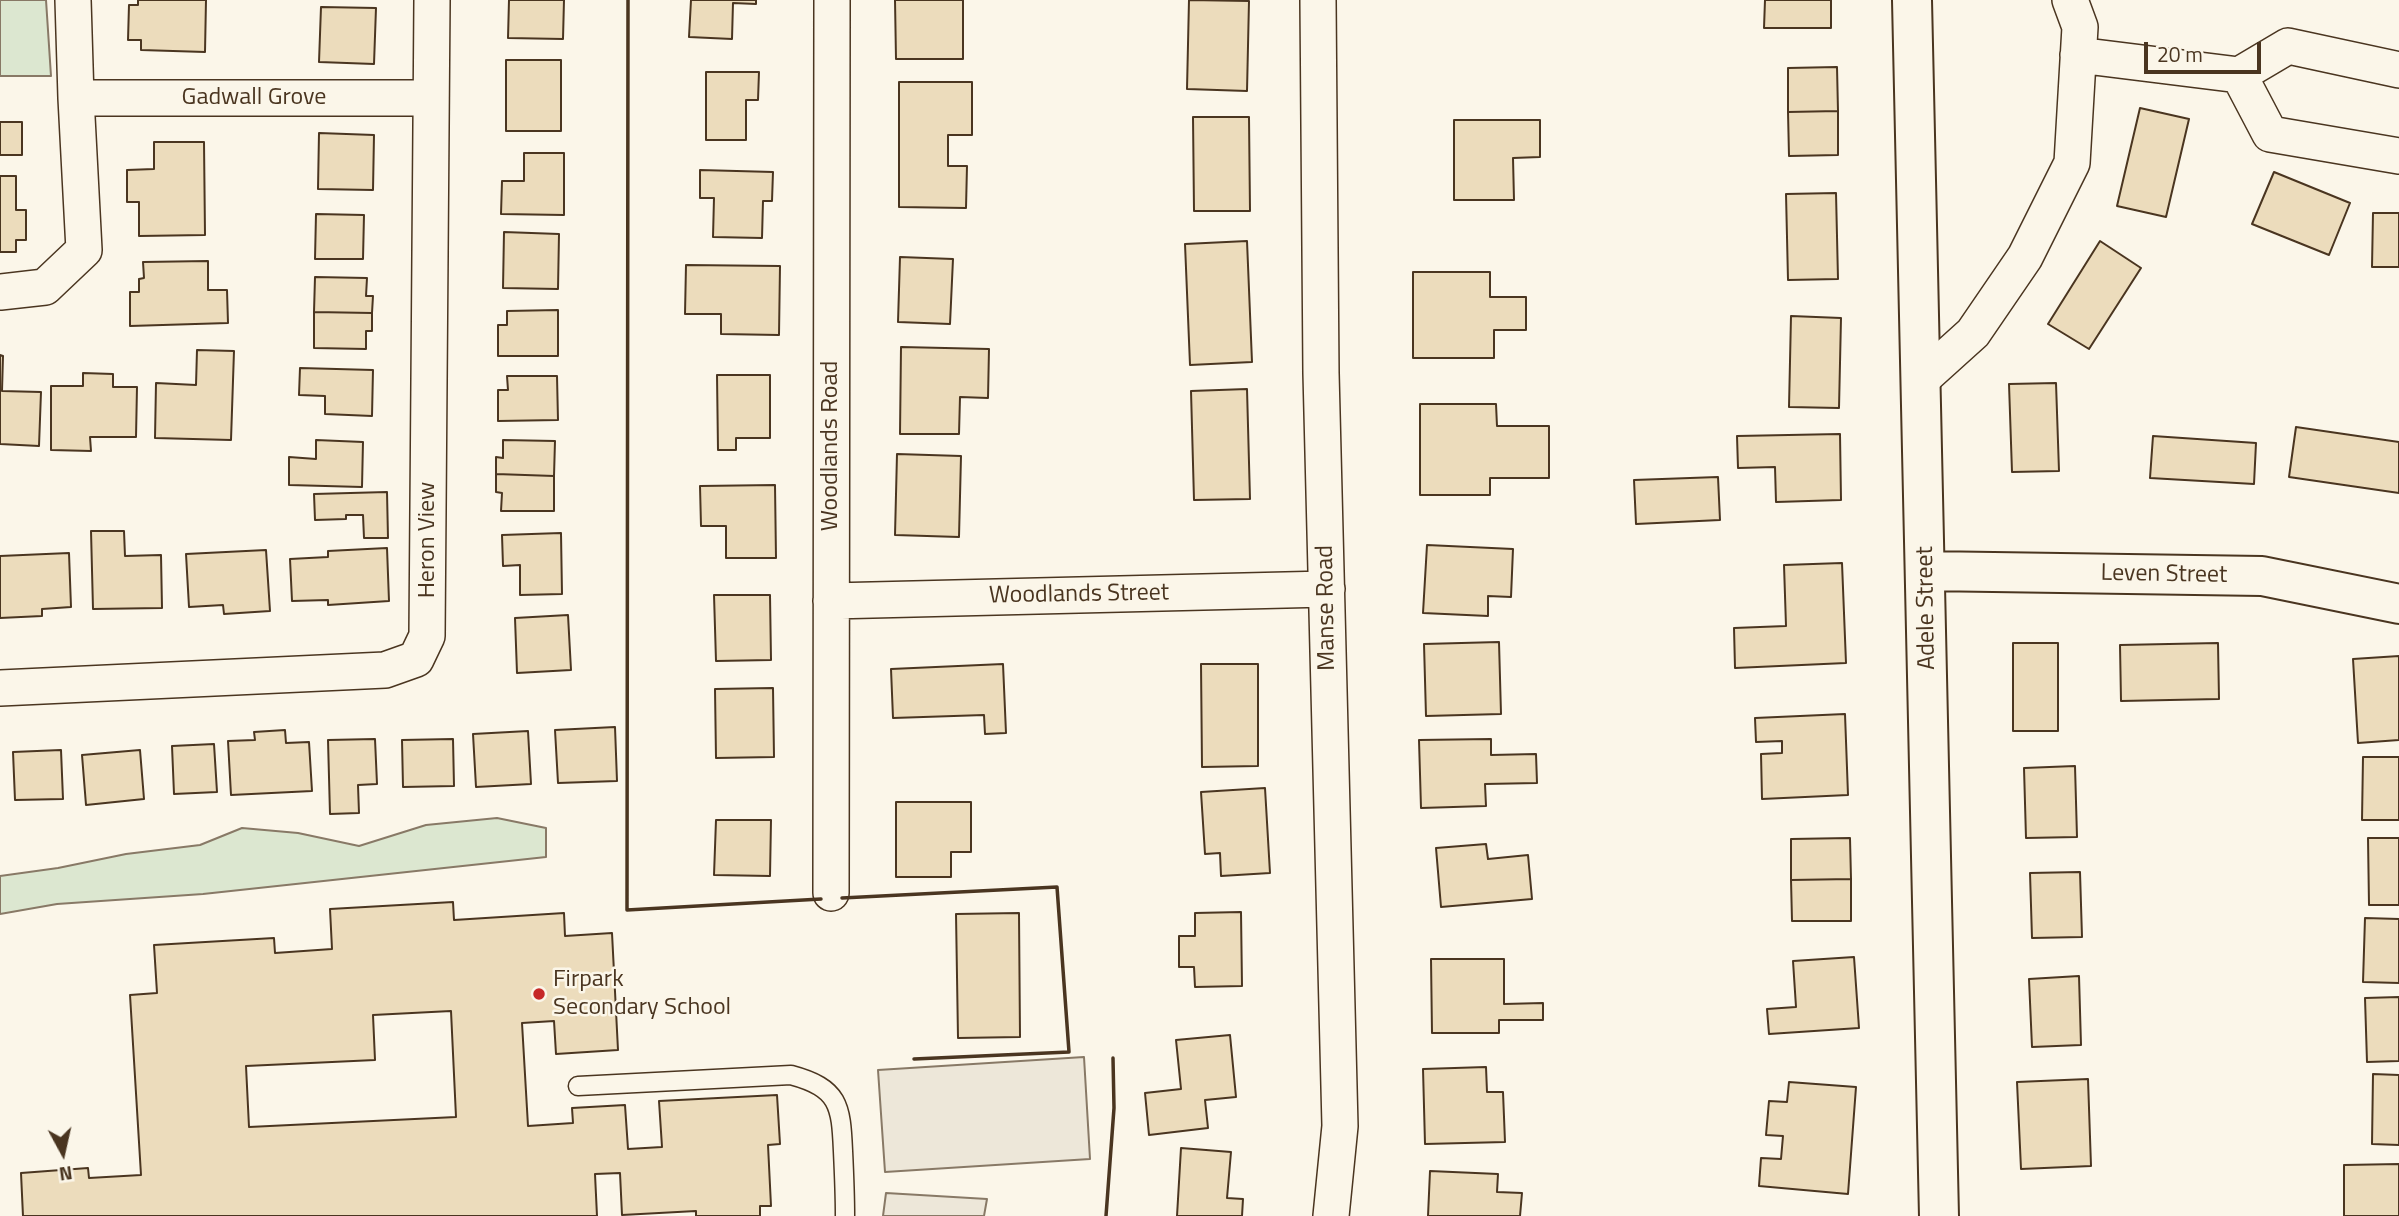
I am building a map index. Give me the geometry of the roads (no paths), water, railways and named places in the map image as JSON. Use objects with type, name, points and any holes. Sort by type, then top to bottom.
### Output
[{"type":"street","points":[[0,292],[45,287],[84,250],[73,0]]},
{"type":"street","name":"Heron View","points":[[0,688],[385,670],[416,659],[428,636],[432,0]]},
{"type":"street","name":"Woodlands Road","points":[[831,893],[832,0]]},
{"type":"street","name":"Manse Road","points":[[1318,0],[1321,373],[1340,1126],[1331,1216]]},
{"type":"street","name":"Adele Street","points":[[1912,0],[1939,1216]]},
{"type":"street","points":[[1922,379],[1973,334],[2025,257],[2072,163],[2080,27],[2070,0]]},
{"type":"street","points":[[2078,55],[2239,75],[2288,46],[2399,70]]},
{"type":"street","points":[[2239,75],[2270,134],[2399,156]]},
{"type":"street","name":"Gadwall Grove","points":[[76,98],[431,98]]},
{"type":"street","name":"Leven Street","points":[[1926,571],[2262,576],[2399,604]]},
{"type":"street","name":"Woodlands Street","points":[[831,601],[1327,589]]},
{"type":"lane","points":[[578,1086],[791,1075],[814,1081],[830,1094],[841,1114],[845,1216]]},
{"type":"place","name":"Firpark Secondary School","points":[[539,994]]}]
